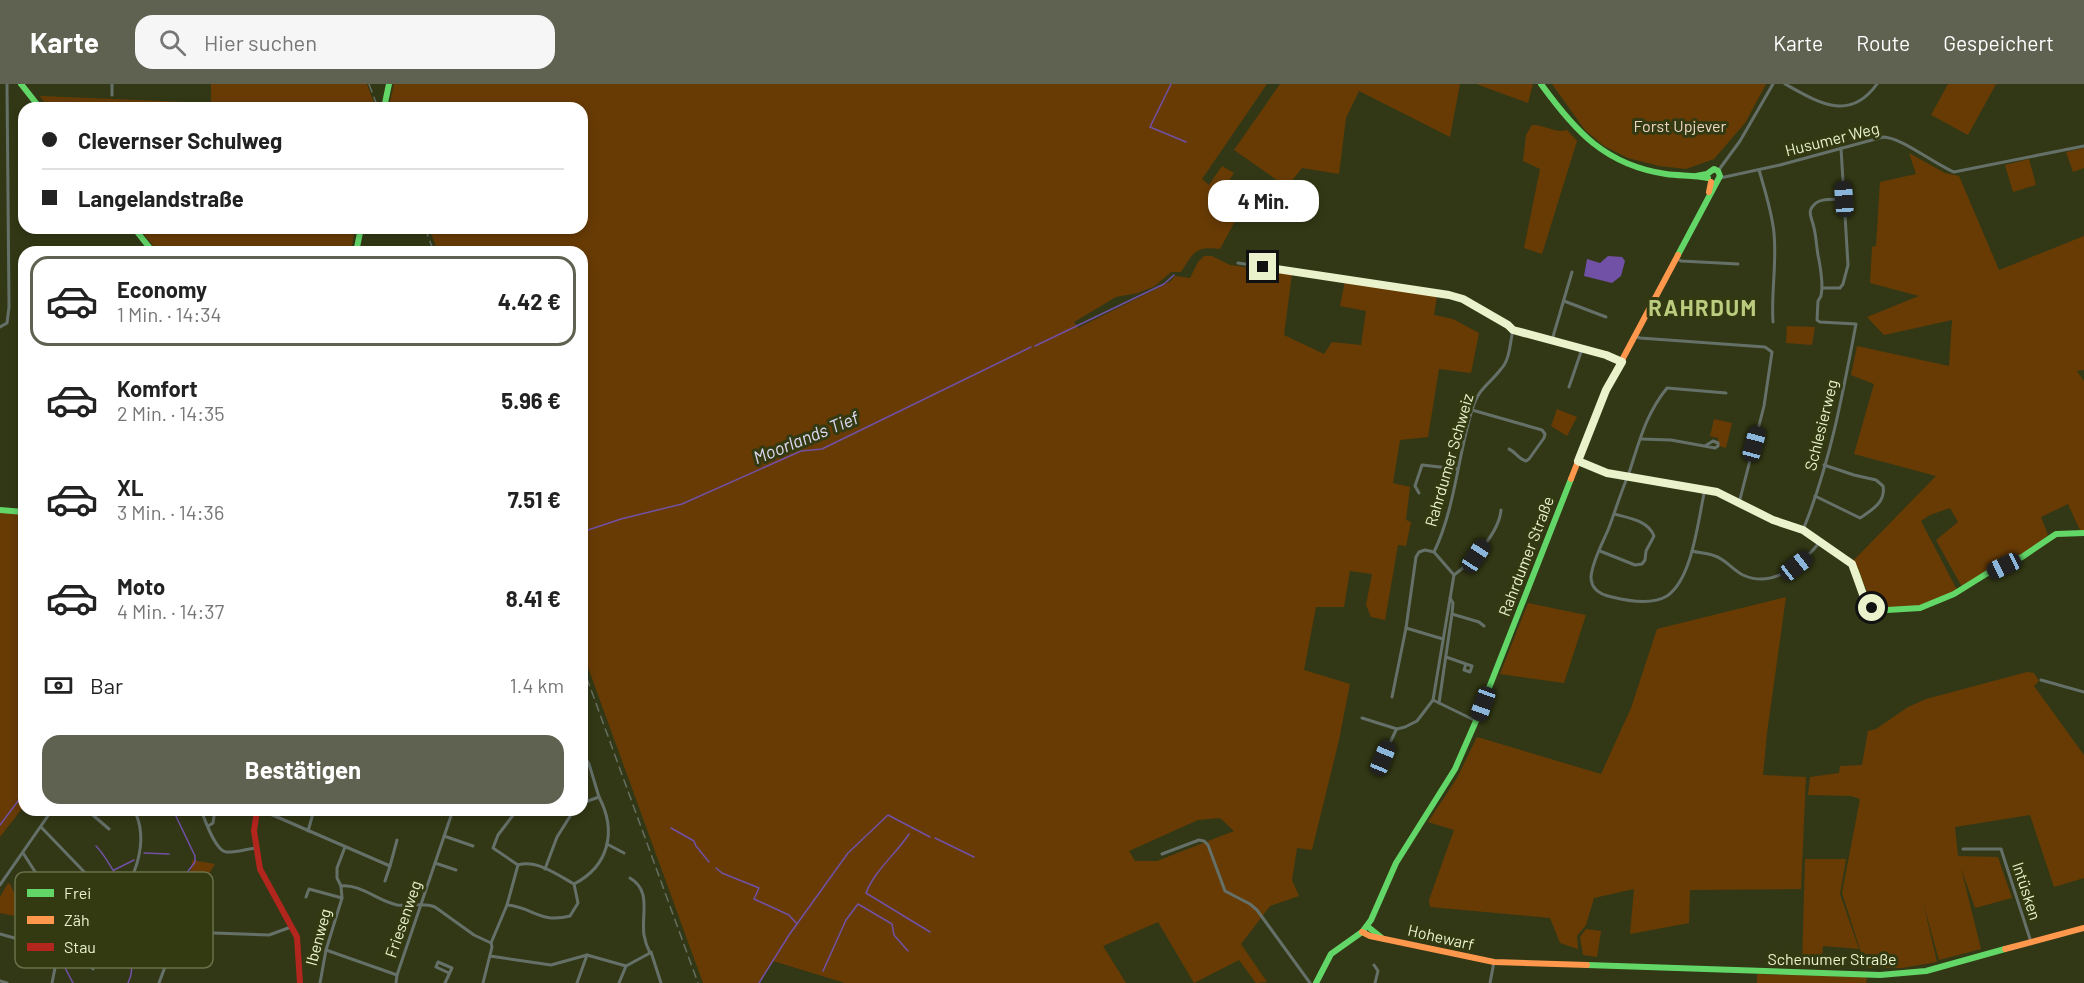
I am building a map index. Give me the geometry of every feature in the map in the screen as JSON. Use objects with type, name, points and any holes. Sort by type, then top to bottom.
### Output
[{"type":"street","points":[[0,327],[7,323],[9,307],[7,84]]},
{"type":"street","points":[[21,84],[35,102]]},
{"type":"street","points":[[112,84],[112,95]]},
{"type":"street","points":[[385,102],[389,84]]},
{"type":"street","points":[[1541,84],[1570,123],[1606,154],[1639,169],[1666,174],[1714,177],[1740,141],[1773,84]]},
{"type":"street","points":[[1785,84],[1830,106],[1845,106],[1859,102],[1877,84]]},
{"type":"street","name":"Husumer Weg","points":[[1714,177],[1759,170],[1889,137],[1954,172],[2084,146]]},
{"type":"street","points":[[1840,148],[1844,199],[1848,266],[1840,288],[1822,288],[1818,239],[1810,213],[1811,207],[1823,200],[1844,199]]},
{"type":"street","points":[[1759,170],[1774,233],[1771,300],[1773,322]]},
{"type":"street","name":"Rahrdumer Straße","points":[[1368,926],[1396,863],[1455,769],[1606,390],[1709,195],[1714,177]]},
{"type":"street","points":[[139,234],[148,246]]},
{"type":"street","points":[[1676,258],[1681,261],[1738,264]]},
{"type":"street","points":[[1238,263],[1449,295],[1463,299],[1513,330],[1622,362]]},
{"type":"street","points":[[1552,340],[1572,272]]},
{"type":"street","name":"Schlesierweg","points":[[1803,530],[1839,411],[1856,324],[1818,322],[1818,301],[1822,288]]},
{"type":"street","points":[[1564,301],[1606,317]]},
{"type":"street","name":"Rahrdumer Schweiz","points":[[1454,575],[1434,552],[1446,518],[1472,410],[1479,392],[1506,362],[1513,330]]},
{"type":"street","points":[[1635,336],[1765,347],[1772,352],[1764,406],[1739,503]]},
{"type":"street","points":[[1569,387],[1582,349]]},
{"type":"street","points":[[1705,489],[1687,569],[1677,585],[1666,596],[1653,600],[1630,601],[1603,595],[1594,589],[1591,579],[1599,551],[1647,417],[1654,404],[1667,388],[1726,393]]},
{"type":"street","points":[[1472,410],[1538,429],[1545,434],[1526,461],[1521,460],[1514,451],[1509,449]]},
{"type":"street","points":[[1641,439],[1671,440],[1705,446]]},
{"type":"street","points":[[1578,461],[1607,473],[1627,478],[1717,492],[1773,520],[1803,530],[1850,562],[1872,608],[1887,610],[1920,608],[1954,594],[1986,574],[2022,557],[2056,534],[2084,532]]},
{"type":"street","points":[[1419,493],[1415,486],[1422,465],[1458,469]]},
{"type":"street","points":[[1815,496],[1860,518],[1879,504],[1883,496],[1883,486],[1876,480],[1854,476],[1824,465]]},
{"type":"street","points":[[0,510],[18,512]]},
{"type":"street","points":[[1362,718],[1397,729],[1405,727],[1417,721],[1433,700],[1454,575],[1476,556],[1496,525],[1501,510]]},
{"type":"street","points":[[1599,551],[1635,565],[1642,564],[1646,560],[1646,551],[1654,536],[1652,530],[1644,524],[1614,514]]},
{"type":"street","points":[[1692,551],[1716,556],[1742,574],[1755,579],[1766,579],[1796,566],[1820,541]]},
{"type":"street","points":[[1392,697],[1406,628],[1416,557],[1419,552],[1434,552]]},
{"type":"street","points":[[1439,703],[1452,614],[1453,603],[1450,598]]},
{"type":"street","points":[[1452,614],[1479,622],[1484,626]]},
{"type":"street","points":[[1406,628],[1443,639]]},
{"type":"street","points":[[1446,657],[1466,664]]},
{"type":"street","points":[[2041,681],[2084,692]]},
{"type":"street","points":[[1433,700],[1476,721]]},
{"type":"street","points":[[1383,758],[1397,729]]},
{"type":"street","points":[[574,884],[593,871],[608,844],[610,832],[609,821],[588,762]]},
{"type":"street","points":[[588,801],[599,797]]},
{"type":"street","points":[[0,885],[48,816]]},
{"type":"street","points":[[94,816],[109,829]]},
{"type":"street","points":[[133,872],[141,849],[142,834],[136,816]]},
{"type":"street","points":[[204,816],[216,844],[224,852],[256,848]]},
{"type":"street","points":[[208,826],[213,823],[214,816]]},
{"type":"street","points":[[258,816],[254,831],[260,869],[297,937],[300,983]]},
{"type":"street","points":[[273,816],[390,866]]},
{"type":"street","points":[[308,831],[312,816]]},
{"type":"street","name":"Friesenweg","points":[[396,983],[451,816]]},
{"type":"street","points":[[511,816],[498,835],[493,848],[518,865]]},
{"type":"street","points":[[545,869],[557,837],[570,816]]},
{"type":"street","points":[[41,827],[84,872]]},
{"type":"street","points":[[444,836],[473,846]]},
{"type":"street","points":[[385,881],[397,840]]},
{"type":"street","points":[[1162,854],[1199,840],[1204,841],[1208,845],[1225,891],[1257,910],[1310,983]]},
{"type":"street","points":[[608,844],[624,853]]},
{"type":"street","name":"Ibenweg","points":[[320,983],[326,950],[342,898],[337,868],[345,847]]},
{"type":"street","name":"Intüsken","points":[[1963,849],[2001,849],[2031,942]]},
{"type":"street","points":[[22,853],[35,872]]},
{"type":"street","name":"Friesenweg","points":[[435,863],[456,870]]},
{"type":"street","points":[[518,865],[525,863],[545,869],[574,884]]},
{"type":"street","points":[[483,983],[491,943],[507,905],[518,865]]},
{"type":"street","points":[[630,878],[638,883],[644,900],[644,935],[661,983]]},
{"type":"street","points":[[507,905],[542,917],[561,919],[570,916],[578,903],[574,884]]},
{"type":"street","points":[[341,886],[354,887],[393,904],[428,904],[474,935],[491,943]]},
{"type":"street","name":"Ibenweg","points":[[306,897],[309,889],[342,898]]},
{"type":"street","points":[[213,934],[269,935],[291,926]]},
{"type":"street","points":[[1316,983],[1331,954],[1368,926]]},
{"type":"street","name":"Hohewarf","points":[[1368,926],[1382,938]]},
{"type":"street","name":"Schenumer Straße","points":[[1575,965],[1880,975],[1926,971],[2084,928]]},
{"type":"street","name":"Hohewarf","points":[[1362,932],[1370,936],[1494,962],[1575,965]]},
{"type":"street","points":[[0,934],[15,938]]},
{"type":"street","points":[[326,950],[397,975]]},
{"type":"street","points":[[619,983],[626,966],[650,952]]},
{"type":"street","points":[[490,956],[551,965],[587,955],[626,966]]},
{"type":"street","points":[[577,983],[587,955]]},
{"type":"street","points":[[445,983],[452,968],[438,962],[436,967],[449,973]]},
{"type":"street","name":"Hohewarf","points":[[1490,983],[1494,962]]},
{"type":"street","points":[[1374,965],[1378,971],[1376,983]]},
{"type":"street","points":[[52,983],[55,968]]},
{"type":"street","points":[[0,981],[7,983]]},
{"type":"street","points":[[159,982],[165,983]]},
{"type":"green space","points":[[211,84],[367,84],[374,102],[211,102]]},
{"type":"green space","points":[[394,84],[1267,84],[1202,179],[1209,185],[1222,166],[1234,173],[1230,179],[1231,183],[1246,193],[1246,201],[1220,249],[1205,249],[1196,252],[1181,272],[1171,272],[1155,286],[1138,293],[1116,297],[1074,322],[1078,328],[1158,288],[1175,276],[1190,278],[1198,262],[1204,256],[1212,256],[1230,265],[1292,274],[1284,335],[1324,354],[1332,342],[1361,345],[1366,311],[1340,306],[1345,281],[1437,296],[1434,315],[1453,319],[1479,333],[1471,373],[1439,369],[1428,437],[1400,440],[1393,483],[1410,487],[1406,520],[1411,522],[1406,546],[1398,545],[1385,620],[1371,617],[1366,605],[1372,574],[1350,571],[1344,607],[1316,607],[1304,670],[1350,684],[1312,850],[1297,848],[1292,880],[1299,896],[1270,906],[1241,944],[1267,982],[1256,983],[1239,960],[1194,983],[1158,922],[1103,946],[1126,983],[845,983],[773,961],[759,983],[703,983],[588,667],[588,246],[436,246],[431,234],[588,234],[588,102],[390,102]],"holes":[[[1220,818],[1234,831],[1157,861],[1135,861],[1129,851],[1198,820]]]},
{"type":"green space","points":[[1280,84],[1460,84],[1450,137],[1359,91],[1346,118],[1339,174],[1302,168],[1287,187],[1234,150]]},
{"type":"green space","points":[[1476,84],[1533,84],[1528,103]]},
{"type":"green space","name":"Forst Upjever","points":[[1552,84],[1766,84],[1745,123],[1714,159],[1686,169],[1659,166],[1628,158],[1604,146],[1585,130]]},
{"type":"green space","points":[[1948,84],[1996,84],[1968,135],[1931,115]]},
{"type":"green space","points":[[40,96],[187,102],[44,102]]},
{"type":"green space","points":[[1532,125],[1559,131],[1567,130],[1577,141],[1542,254],[1524,248],[1540,169],[1523,161],[1526,135]]},
{"type":"green space","points":[[2084,148],[2084,168],[2073,172],[2066,152]]},
{"type":"green space","points":[[1909,153],[1945,173],[1959,176],[1999,270],[2084,236],[2084,370],[2077,371],[2084,381],[2084,530],[2080,530],[2068,504],[2041,517],[2048,535],[2031,550],[1962,587],[1936,540],[1958,522],[1950,508],[1930,515],[1921,521],[1957,590],[1927,604],[1893,608],[1872,602],[1853,561],[1936,476],[1854,454],[1874,384],[1851,375],[1857,346],[1949,366],[1952,320],[1884,335],[1867,317],[1919,296],[1870,283],[1872,247],[1876,246],[1880,182],[1916,174]]},
{"type":"green space","points":[[2029,159],[2036,185],[2013,192],[2005,165]]},
{"type":"green space","points":[[144,234],[354,234],[352,246],[153,246]]},
{"type":"green space","points":[[1787,326],[1815,327],[1812,345],[1786,343]]},
{"type":"green space","points":[[1557,409],[1577,417],[1567,436],[1551,426]]},
{"type":"green space","points":[[1714,419],[1732,423],[1726,448],[1719,446],[1718,438],[1710,436]]},
{"type":"green space","points":[[0,512],[18,513],[18,814],[0,837]]},
{"type":"green space","points":[[1786,597],[1763,775],[1806,777],[1801,889],[1690,890],[1689,923],[1630,934],[1634,889],[1594,898],[1586,925],[1577,936],[1578,949],[1560,943],[1550,918],[1430,907],[1429,900],[1454,830],[1428,822],[1457,778],[1477,737],[1601,774],[1631,708],[1657,629]]},
{"type":"green space","points":[[1528,603],[1586,615],[1564,683],[1500,674]]},
{"type":"green space","points":[[2027,672],[2034,673],[2039,681],[2034,686],[2084,755],[2084,878],[2054,887],[2030,815],[1955,827],[1958,856],[1998,857],[2012,898],[1975,908],[1961,868],[1981,949],[1939,960],[1923,902],[1937,962],[1902,968],[1866,968],[1842,893],[1860,799],[1851,796],[1808,795],[1810,777],[1839,773],[1840,766],[1862,765],[1868,731],[1876,729],[1908,707],[1926,699]]},
{"type":"green space","points":[[1805,859],[1846,859],[1840,894],[1859,949],[1823,946],[1821,966],[1802,965]]},
{"type":"green space","points":[[192,860],[215,864],[210,872],[190,872]]},
{"type":"green space","points":[[8,883],[10,884],[15,895],[15,916],[0,913],[0,897]]},
{"type":"green space","points":[[1586,929],[1601,931],[1597,957],[1583,955],[1580,937]]},
{"type":"green space","points":[[1757,974],[1867,977],[1866,983],[1757,983]]},
{"type":"shaded area","points":[[1608,256],[1622,257],[1625,261],[1621,276],[1612,283],[1584,276],[1587,259],[1600,263]]},
{"type":"waterway","points":[[1171,84],[1150,127],[1186,142]]},
{"type":"waterway","name":"Moorlands Tief","points":[[1035,346],[1164,284],[1174,275]]},
{"type":"waterway","name":"Moorlands Tief","points":[[588,530],[621,519],[682,504],[801,451],[822,449],[1031,347]]},
{"type":"waterway","name":"Moorlands Tief","points":[[0,825],[18,801]]},
{"type":"waterway","points":[[759,983],[789,935],[848,853],[888,815],[930,837]]},
{"type":"waterway","points":[[176,816],[195,856],[195,862],[187,872]]},
{"type":"waterway","points":[[671,828],[694,841],[709,862]]},
{"type":"waterway","points":[[909,834],[880,869],[866,893],[930,932]]},
{"type":"waterway","points":[[935,838],[974,857]]},
{"type":"waterway","points":[[96,846],[114,872]]},
{"type":"waterway","points":[[144,853],[169,854]]},
{"type":"waterway","points":[[114,870],[134,860]]},
{"type":"waterway","points":[[716,868],[722,873],[759,888],[754,899],[789,915],[797,924]]},
{"type":"waterway","points":[[823,971],[846,920],[858,904],[892,924],[894,935],[908,951]]},
{"type":"waterway","points":[[65,968],[73,983]]},
{"type":"waterway","points":[[128,983],[131,968]]},
{"type":"railway","points":[[369,84],[376,102]]},
{"type":"railway","points":[[427,234],[432,246]]},
{"type":"railway","points":[[588,681],[698,983]]},
{"type":"traffic: fast","points":[[21,84],[35,102]]},
{"type":"traffic: fast","points":[[385,102],[389,84]]},
{"type":"traffic: fast","points":[[1541,84],[1579,131],[1609,154],[1645,169],[1666,174],[1708,178]]},
{"type":"traffic: fast","points":[[1678,255],[1720,176],[1714,169],[1707,174],[1696,176]]},
{"type":"traffic: fast","points":[[139,234],[148,246]]},
{"type":"traffic: fast","points":[[357,246],[360,234]]},
{"type":"traffic: fast","points":[[1316,983],[1331,954],[1362,932],[1371,920],[1396,863],[1455,769],[1571,479]]},
{"type":"traffic: fast","points":[[0,510],[18,512]]},
{"type":"traffic: fast","points":[[1847,560],[1852,564],[1872,608],[1887,610],[1920,608],[1954,594],[1986,574],[2022,557],[2056,534],[2084,533]]},
{"type":"traffic: fast","points":[[1367,926],[1382,938]]},
{"type":"traffic: fast","points":[[1587,965],[1880,975],[1926,971],[2005,949]]},
{"type":"traffic: slow","points":[[1709,192],[1711,182]]},
{"type":"traffic: slow","points":[[1571,479],[1606,390],[1678,255]]},
{"type":"traffic: slow","points":[[2005,949],[2084,928]]},
{"type":"traffic: slow","points":[[1362,932],[1370,936],[1494,962],[1587,965]]},
{"type":"traffic: jam","points":[[1578,461],[1607,473],[1717,492],[1773,520],[1803,530],[1847,560]]},
{"type":"traffic: jam","points":[[256,816],[254,831],[260,869],[297,937],[300,983]]},
{"type":"district","name":"RAHRDUM","points":[[1703,308]]},
{"type":"route","points":[[1263,267],[1449,295],[1463,299],[1513,330],[1606,355],[1622,362],[1606,390],[1578,461],[1607,473],[1627,478],[1717,492],[1773,520],[1803,530],[1852,564],[1865,600],[1872,608]]}]
